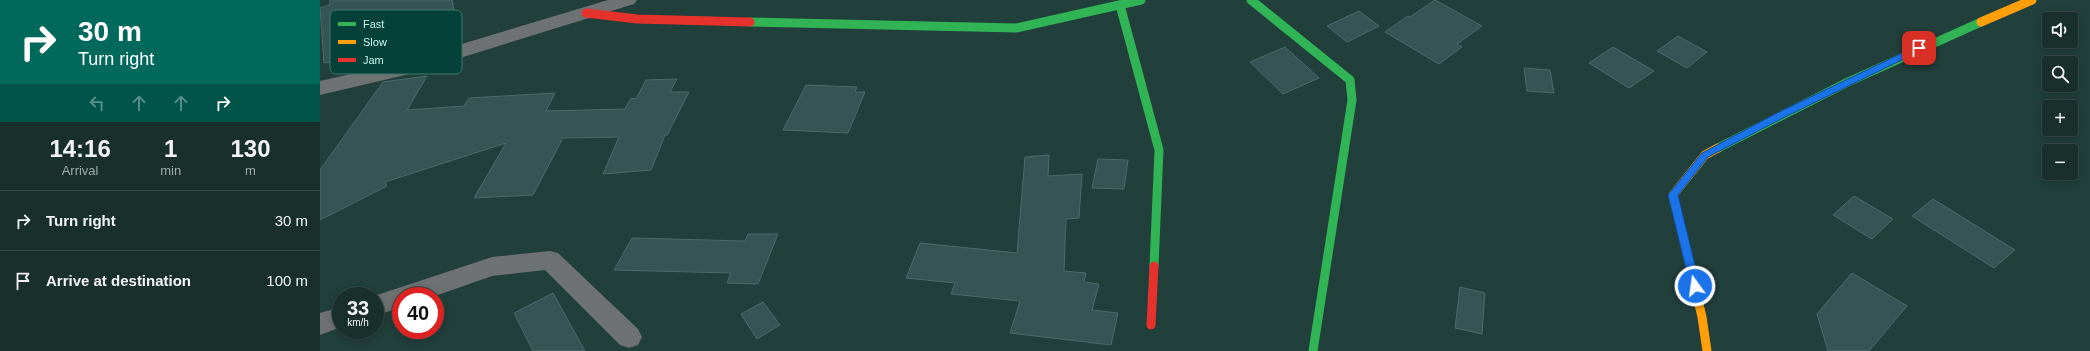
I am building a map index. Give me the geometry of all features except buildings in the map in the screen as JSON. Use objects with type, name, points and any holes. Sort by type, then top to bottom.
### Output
[{"type":"street","points":[[462,51],[628,0]]},
{"type":"street","points":[[586,13],[636,19],[1016,28],[1141,0]]},
{"type":"street","points":[[1251,0],[1350,80],[1352,100],[1313,351]]},
{"type":"street","points":[[1707,351],[1702,317],[1673,195],[1705,155],[1782,114],[1919,48],[2032,0]]},
{"type":"street","points":[[1120,5],[1160,150],[1152,325]]},
{"type":"street","points":[[320,88],[381,74]]},
{"type":"street","points":[[432,287],[492,267],[550,260],[629,337]]},
{"type":"street","points":[[320,324],[332,320]]},
{"type":"traffic: fast","points":[[750,22],[1016,28],[1141,0]]},
{"type":"traffic: fast","points":[[1251,0],[1350,80],[1352,100],[1313,351]]},
{"type":"traffic: fast","points":[[1120,5],[1159,150],[1154,266]]},
{"type":"traffic: fast","points":[[1718,148],[1848,82],[1981,22]]},
{"type":"traffic: slow","points":[[1981,22],[2032,0]]},
{"type":"traffic: slow","points":[[1707,351],[1702,317],[1673,195],[1705,155],[1718,148]]},
{"type":"traffic: jam","points":[[586,13],[637,19],[750,22]]},
{"type":"traffic: jam","points":[[1151,325],[1154,266]]},
{"type":"route","points":[[1695,286],[1673,195],[1705,155],[1782,114],[1919,48]]}]
